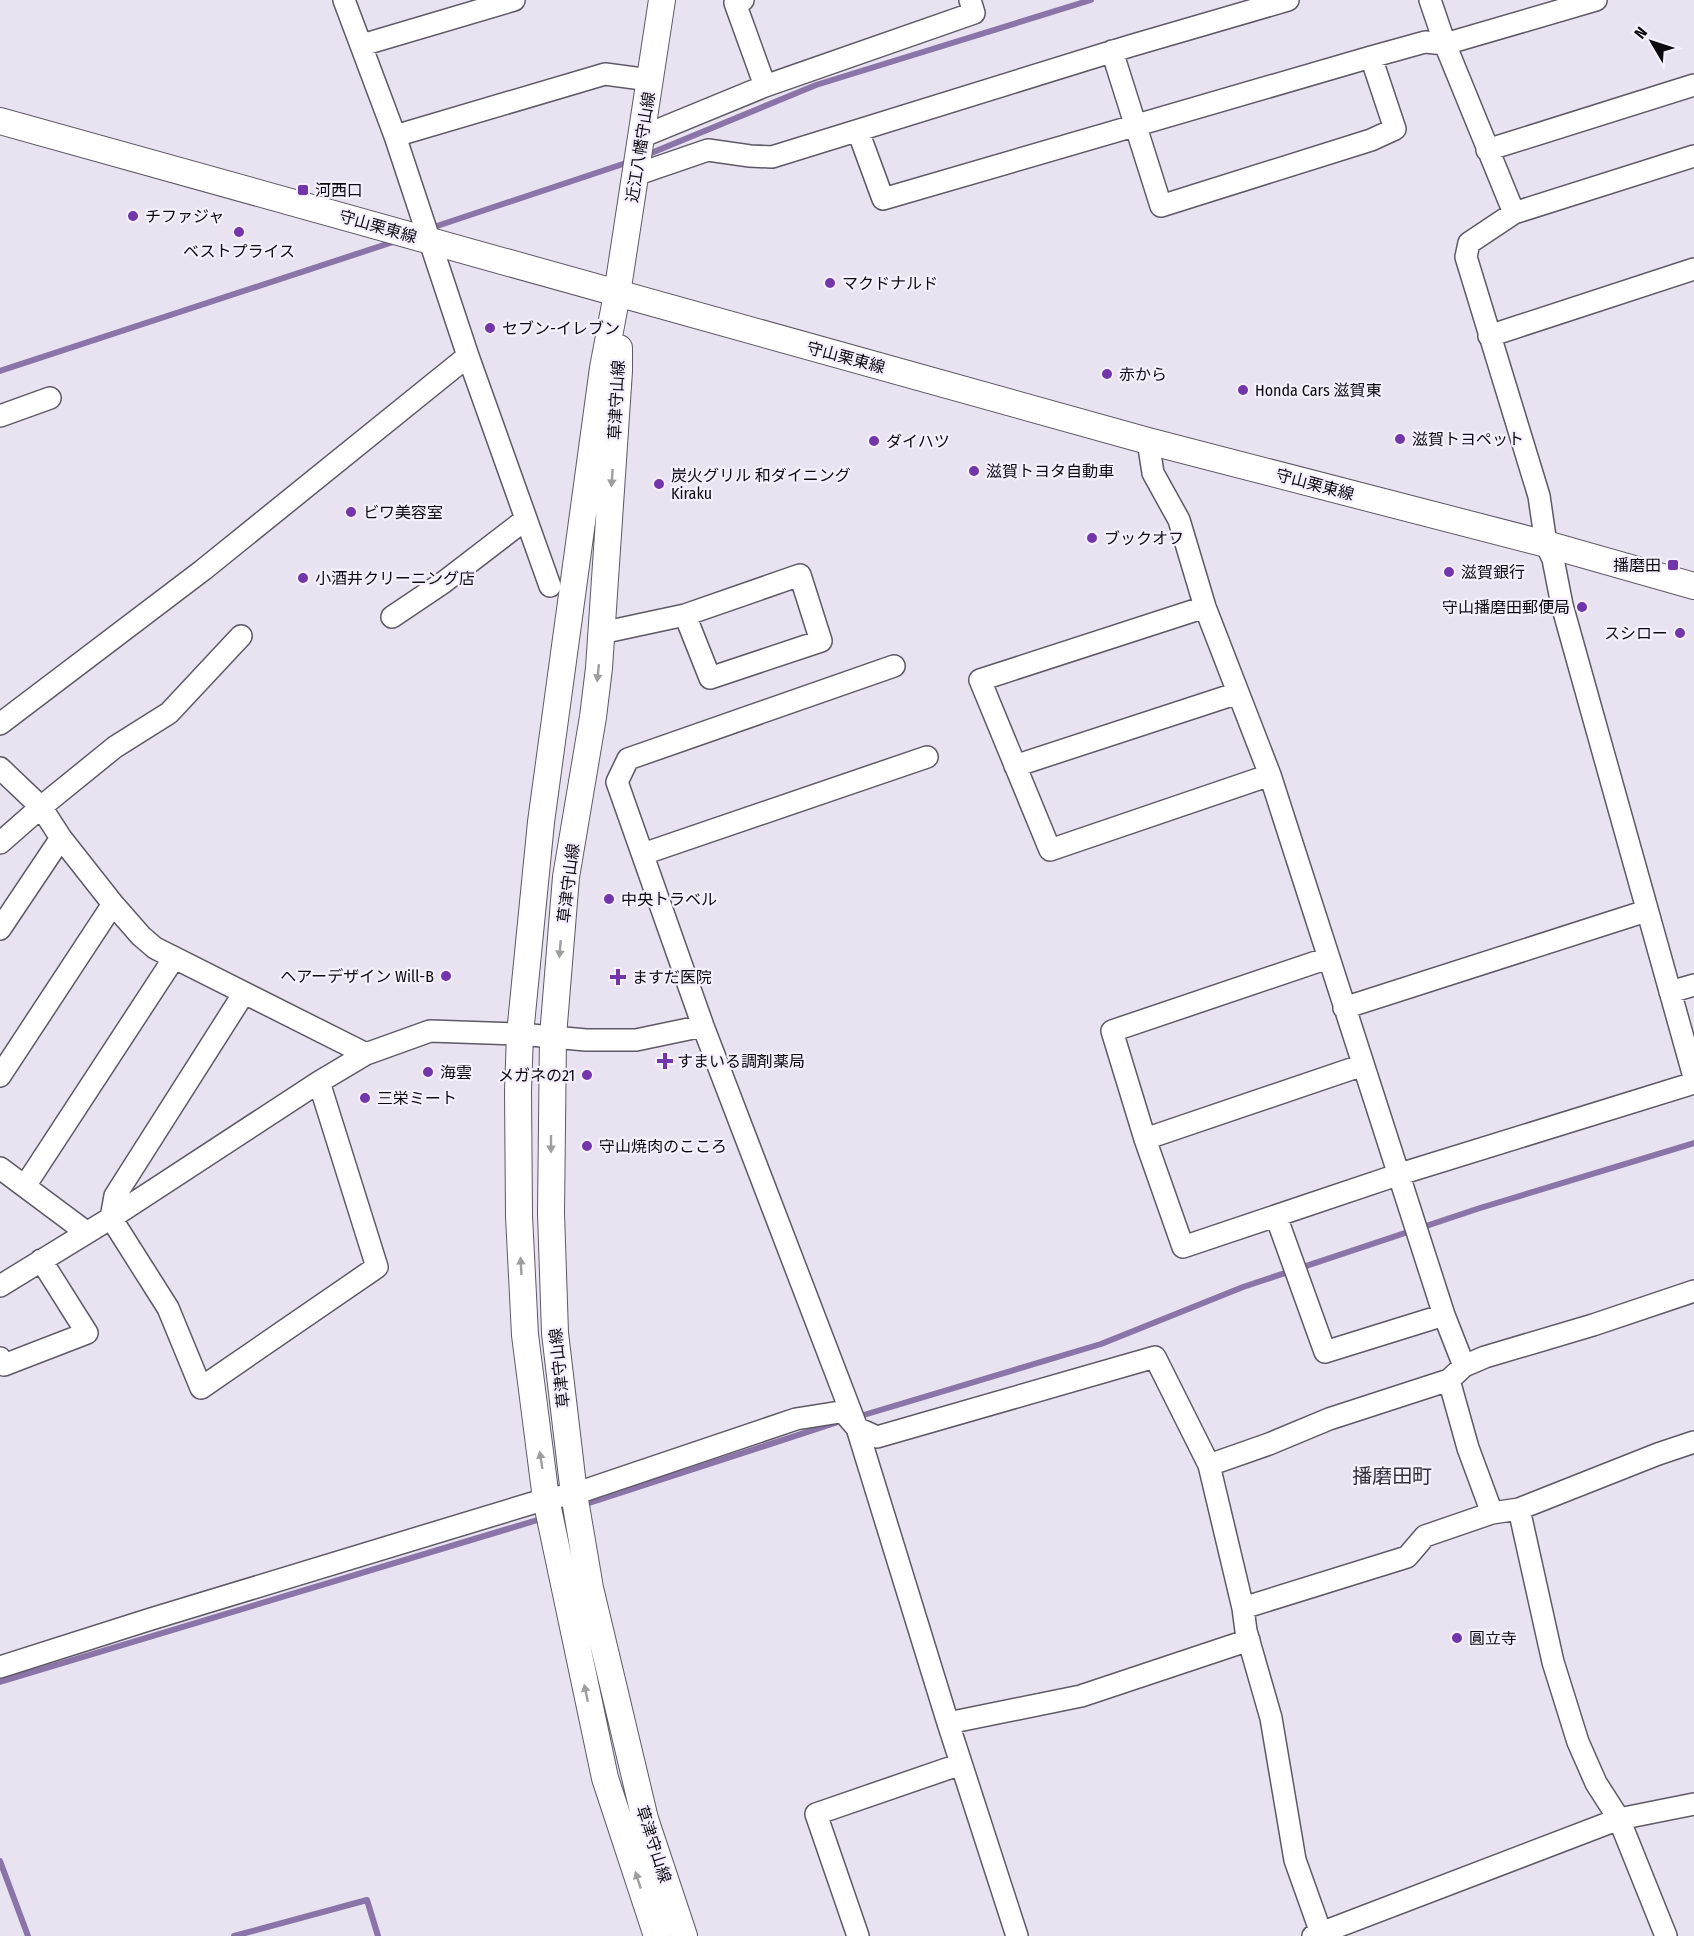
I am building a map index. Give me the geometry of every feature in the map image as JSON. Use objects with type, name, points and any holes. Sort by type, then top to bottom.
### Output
[{"type":"main road","name":"近江八幡守山線","points":[[617,294],[662,0]]},
{"type":"main road","name":"守山栗東線","points":[[0,122],[1148,441],[1546,544],[1694,586]]},
{"type":"main road","name":"草津守山線","points":[[617,294],[619,371],[594,717],[566,878],[553,1036],[551,1213],[555,1333],[574,1494],[590,1587],[645,1819],[684,1936]]},
{"type":"main road","name":"草津守山線","points":[[617,294],[603,368],[541,822],[520,1034],[519,1193],[524,1311],[531,1390],[546,1499],[605,1778],[657,1936]]},
{"type":"street","points":[[344,0],[395,136],[468,356],[550,586]]},
{"type":"street","points":[[362,45],[514,0]]},
{"type":"street","points":[[743,0],[735,3],[765,86]]},
{"type":"street","points":[[641,136],[765,86],[975,12],[970,0]]},
{"type":"street","points":[[635,175],[708,150],[772,157],[1112,51],[1288,0]]},
{"type":"street","points":[[1430,0],[1445,44],[1514,213]]},
{"type":"street","points":[[858,131],[883,199],[1371,57],[1425,42],[1445,44],[1596,0]]},
{"type":"street","points":[[1112,51],[1161,206],[1371,140],[1395,129],[1371,57]]},
{"type":"street","points":[[395,136],[605,74],[650,80]]},
{"type":"street","points":[[1487,150],[1694,85]]},
{"type":"street","points":[[1694,156],[1514,213],[1469,243],[1466,257],[1539,496],[1546,544],[1553,560],[1562,605],[1694,1077]]},
{"type":"street","points":[[1489,336],[1694,269]]},
{"type":"street","points":[[0,724],[203,570],[468,356]]},
{"type":"street","points":[[0,416],[50,398]]},
{"type":"street","points":[[1148,441],[1153,473],[1179,520],[1205,608],[1270,775],[1344,1008],[1400,1174],[1444,1315],[1468,1448],[1492,1513]]},
{"type":"street","points":[[392,617],[444,582],[526,519]]},
{"type":"street","points":[[601,633],[685,615],[800,574],[821,641],[710,678],[685,615]]},
{"type":"street","points":[[1205,608],[980,680],[1050,850],[1270,775]]},
{"type":"street","points":[[0,843],[40,807],[115,747],[169,713],[241,636]]},
{"type":"street","points":[[894,666],[628,759],[617,782],[703,1026],[857,1428],[948,1723],[1017,1936]]},
{"type":"street","points":[[1015,766],[1238,693]]},
{"type":"street","points":[[643,854],[927,757]]},
{"type":"street","points":[[0,768],[40,807],[112,904],[155,948],[366,1054]]},
{"type":"street","points":[[0,929],[61,838]]},
{"type":"street","points":[[0,1076],[112,904]]},
{"type":"street","points":[[1344,1008],[1646,911]]},
{"type":"street","points":[[25,1186],[174,958]]},
{"type":"street","points":[[1328,958],[1112,1031],[1145,1139],[1183,1247],[1400,1174],[1694,1083]]},
{"type":"street","points":[[1670,992],[1694,985]]},
{"type":"street","points":[[244,993],[115,1196],[111,1218],[168,1308],[201,1388],[377,1267],[319,1082]]},
{"type":"street","points":[[0,1286],[111,1218],[319,1082],[366,1054],[430,1031],[520,1034],[586,1040],[636,1040],[703,1026]]},
{"type":"street","points":[[1145,1139],[1363,1065]]},
{"type":"street","points":[[0,1168],[86,1232]]},
{"type":"street","points":[[1275,1216],[1325,1352],[1444,1315]]},
{"type":"street","points":[[0,1358],[4,1365],[87,1333],[41,1260]]},
{"type":"street","points":[[1209,1465],[1456,1373],[1485,1358],[1593,1326],[1694,1291]]},
{"type":"street","points":[[0,1667],[546,1499],[574,1494],[796,1419],[840,1412],[845,1414],[857,1428],[877,1437],[1155,1357],[1209,1465],[1249,1640],[1271,1718],[1295,1860],[1317,1935],[1619,1819],[1694,1804]]},
{"type":"street","points":[[1243,1608],[1407,1557],[1425,1536],[1492,1513],[1519,1509],[1694,1442]]},
{"type":"street","points":[[1519,1509],[1553,1662],[1578,1742],[1596,1783],[1619,1819],[1666,1936]]},
{"type":"street","points":[[948,1723],[1081,1696],[1249,1640]]},
{"type":"street","points":[[858,1936],[816,1814],[961,1764]]},
{"type":"waterway","points":[[644,156],[816,85],[1091,0]]},
{"type":"waterway","points":[[428,229],[629,162]]},
{"type":"waterway","points":[[0,371],[396,241]]},
{"type":"waterway","points":[[857,1417],[1101,1344],[1243,1287],[1480,1208],[1694,1143]]},
{"type":"waterway","points":[[583,1505],[838,1422]]},
{"type":"waterway","points":[[0,1682],[544,1518]]},
{"type":"waterway","points":[[0,1861],[28,1936]]},
{"type":"waterway","points":[[234,1936],[367,1900],[378,1936]]},
{"type":"place","name":"河西口","points":[[303,190]]},
{"type":"place","name":"チファジャ","points":[[133,216]]},
{"type":"place","name":"ベストプライス","points":[[239,232]]},
{"type":"place","name":"マクドナルド","points":[[830,283]]},
{"type":"place","name":"セブン-イレブン","points":[[490,328]]},
{"type":"place","name":"赤から","points":[[1107,374]]},
{"type":"place","name":"Honda Cars 滋賀東","points":[[1243,390]]},
{"type":"place","name":"滋賀トヨペット","points":[[1400,439]]},
{"type":"place","name":"ダイハツ","points":[[874,441]]},
{"type":"place","name":"滋賀トヨタ自動車","points":[[974,471]]},
{"type":"place","name":"炭火グリル 和ダイニング Kiraku","points":[[659,484]]},
{"type":"place","name":"ビワ美容室","points":[[351,512]]},
{"type":"place","name":"ブックオフ","points":[[1092,538]]},
{"type":"place","name":"播磨田","points":[[1673,565]]},
{"type":"place","name":"滋賀銀行","points":[[1449,572]]},
{"type":"place","name":"小酒井クリーニング店","points":[[303,578]]},
{"type":"place","name":"守山播磨田郵便局","points":[[1582,607]]},
{"type":"place","name":"スシロー","points":[[1680,633]]},
{"type":"place","name":"中央トラベル","points":[[609,899]]},
{"type":"place","name":"ヘアーデザイン Will-B","points":[[446,976]]},
{"type":"place","name":"ますだ医院","points":[[618,977]]},
{"type":"place","name":"すまいる調剤薬局","points":[[665,1061]]},
{"type":"place","name":"海雲","points":[[428,1072]]},
{"type":"place","name":"メガネの21","points":[[587,1075]]},
{"type":"place","name":"三栄ミート","points":[[365,1098]]},
{"type":"place","name":"守山焼肉のこころ","points":[[587,1146]]},
{"type":"place","name":"圓立寺","points":[[1457,1638]]},
{"type":"district","name":"播磨田町","points":[[1392,1476]]}]
